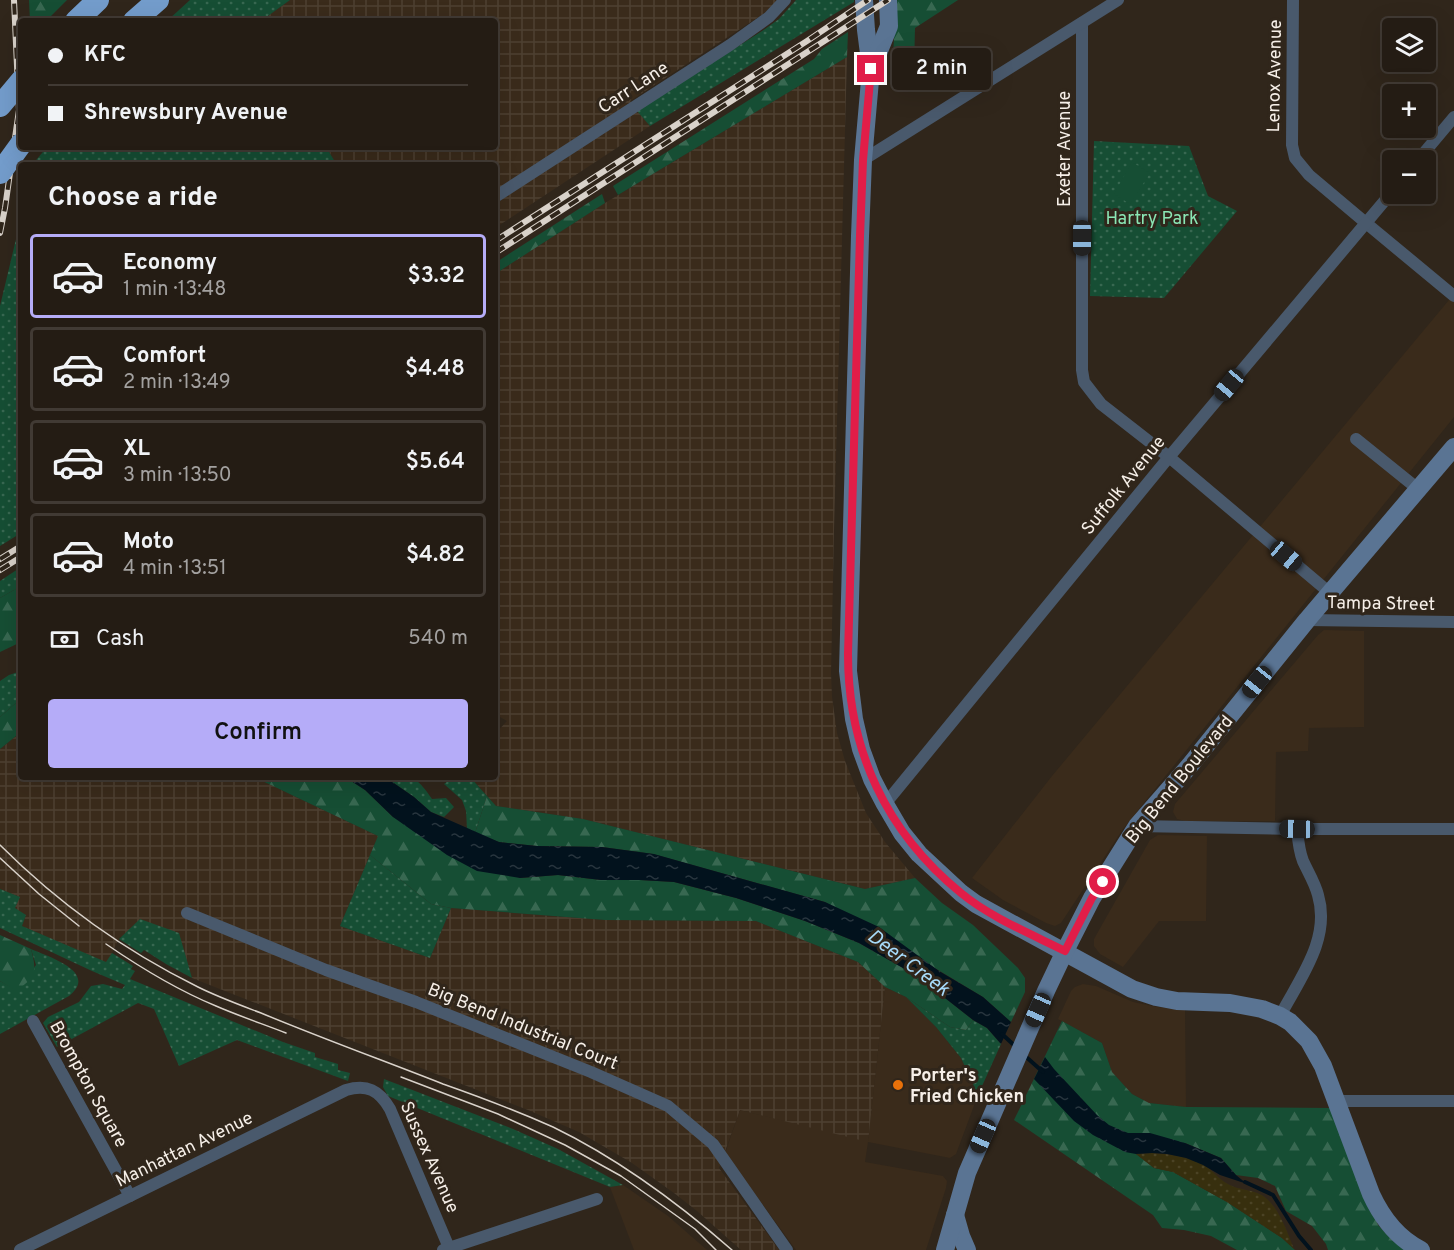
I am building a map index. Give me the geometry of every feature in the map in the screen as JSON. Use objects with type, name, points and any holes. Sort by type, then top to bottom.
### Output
[{"type":"highway","points":[[79,18],[98,0]]},
{"type":"highway","points":[[137,18],[158,0]]},
{"type":"highway","points":[[0,106],[18,85]]},
{"type":"highway","points":[[0,173],[18,148]]},
{"type":"main road","points":[[864,0],[871,69],[863,160],[860,236],[848,671],[854,719],[861,749],[872,779],[902,833],[919,854],[961,893],[993,914],[1132,989],[1177,1001],[1262,1009],[1280,1016],[1298,1029],[1309,1041],[1323,1066],[1378,1208],[1399,1235],[1421,1250]]},
{"type":"main road","points":[[871,69],[889,26],[888,0]]},
{"type":"main road","name":"Big Bend Boulevard","points":[[945,1250],[967,1173],[1046,991],[1092,898],[1137,826],[1191,764],[1330,592],[1454,447]]},
{"type":"main road","points":[[955,1215],[967,1250]]},
{"type":"street","name":"Carr Lane","points":[[498,195],[730,45],[769,17],[785,0]]},
{"type":"street","points":[[863,160],[1118,0]]},
{"type":"street","name":"Lenox Avenue","points":[[1293,0],[1292,145],[1295,158],[1309,175],[1454,296]]},
{"type":"street","name":"Exeter Avenue","points":[[1082,23],[1082,370],[1084,382],[1101,404],[1169,457],[1330,592]]},
{"type":"street","points":[[1426,150],[1454,117]]},
{"type":"street","name":"Suffolk Avenue","points":[[885,804],[1169,457],[1382,204]]},
{"type":"street","points":[[1356,439],[1418,489]]},
{"type":"street","name":"Tampa Street","points":[[1307,621],[1454,622]]},
{"type":"street","points":[[1137,826],[1454,829]]},
{"type":"street","points":[[1280,1016],[1315,951],[1321,924],[1318,895],[1299,850],[1297,829]]},
{"type":"street","name":"Big Bend Industrial Court","points":[[187,913],[326,970],[416,1002],[591,1072],[668,1106],[713,1144],[787,1250]]},
{"type":"street","name":"Brompton Square","points":[[33,1021],[130,1196]]},
{"type":"street","name":"Manhattan Avenue","points":[[20,1250],[346,1090],[355,1087],[366,1088]]},
{"type":"street","name":"Sussex Avenue","points":[[366,1088],[379,1094],[390,1109],[448,1249]]},
{"type":"street","points":[[1337,1101],[1454,1101]]},
{"type":"street","points":[[448,1249],[597,1198]]},
{"type":"shaded area","points":[[290,0],[779,0],[763,14],[630,101],[650,126],[498,226],[498,162],[335,162],[328,150],[498,150],[498,18],[265,18]]},
{"type":"shaded area","points":[[847,57],[834,530],[832,697],[837,733],[845,761],[866,813],[885,842],[915,878],[865,889],[583,819],[496,806],[473,780],[498,780],[498,731],[507,721],[498,716],[498,272],[605,203]]},
{"type":"shaded area","points":[[1454,294],[1454,417],[1123,829],[1061,923],[1055,926],[1046,923],[1003,900],[972,878],[1052,776]]},
{"type":"shaded area","points":[[1324,630],[1364,631],[1364,727],[1309,728],[1308,751],[1276,752],[1275,821],[1185,821],[1177,819],[1173,812],[1175,804]]},
{"type":"shaded area","points":[[18,734],[18,780],[260,780],[378,836],[340,926],[430,958],[451,908],[605,920],[756,921],[858,962],[885,987],[868,1142],[740,1110],[719,1168],[779,1250],[741,1250],[674,1193],[632,1163],[579,1132],[192,978],[178,933],[120,937],[107,963],[22,926],[26,915],[14,908],[19,897],[0,889],[0,749]]},
{"type":"shaded area","points":[[1158,835],[1207,836],[1206,921],[1159,921],[1123,967],[1100,954],[1094,946],[1094,939],[1150,840]]},
{"type":"shaded area","points":[[1083,984],[1096,986],[1133,1002],[1185,1010],[1186,1107],[1149,1103],[1132,1094],[1112,1072],[1102,1043],[1058,1019],[1071,991]]},
{"type":"shaded area","points":[[885,987],[906,997],[936,1027],[961,1058],[978,1095],[956,1154],[950,1158],[868,1142],[865,1162],[943,1176],[947,1181],[926,1250],[796,1250],[725,1153],[740,1110],[868,1141]]},
{"type":"shaded area","points":[[623,1185],[668,1216],[707,1250],[634,1250],[610,1187]]},
{"type":"green space","points":[[29,0],[67,0],[49,18],[30,18]]},
{"type":"green space","points":[[190,0],[290,0],[265,18],[170,18]]},
{"type":"green space","points":[[796,0],[854,0],[854,2],[650,126],[637,111],[765,29],[779,19]]},
{"type":"green space","points":[[958,0],[915,28],[914,67],[892,75],[896,1]]},
{"type":"green space","points":[[848,32],[847,57],[618,195],[613,186],[814,59],[822,49]]},
{"type":"green space","name":"Hartry Park","points":[[1094,141],[1189,146],[1208,196],[1237,211],[1164,298],[1090,296]]},
{"type":"green space","points":[[44,150],[328,150],[335,162],[34,162]]},
{"type":"green space","points":[[1132,162],[1150,173],[1130,204],[1114,194]]},
{"type":"green space","points":[[602,194],[605,203],[498,272],[498,261]]},
{"type":"green space","points":[[18,228],[18,535],[0,546],[0,306]]},
{"type":"green space","points":[[18,569],[18,588],[0,598],[0,581]]},
{"type":"green space","points":[[18,588],[18,643],[0,652],[0,598]]},
{"type":"green space","points":[[18,672],[18,702],[0,717],[0,681]]},
{"type":"green space","points":[[17,702],[18,734],[0,749],[0,717]]},
{"type":"green space","points":[[260,780],[350,780],[365,790],[393,817],[520,878],[558,875],[601,880],[674,882],[736,898],[805,921],[859,943],[917,976],[973,1020],[966,1030],[950,1027],[906,997],[885,987],[858,962],[756,921],[605,920],[451,908],[431,904],[370,855],[378,836]]},
{"type":"green space","points":[[389,780],[415,780],[432,799],[446,798],[454,807],[444,817],[431,812]]},
{"type":"green space","points":[[450,780],[473,780],[487,796],[475,833],[467,829],[466,811],[462,800],[444,784]]},
{"type":"green space","points":[[487,796],[496,806],[583,819],[865,889],[915,878],[942,903],[973,925],[1018,968],[1025,978],[1025,992],[1011,1022],[983,997],[825,902],[653,854],[602,847],[537,846],[499,842],[475,833]]},
{"type":"green space","points":[[370,855],[431,904],[451,908],[430,958],[340,926]]},
{"type":"green space","points":[[0,889],[20,897],[15,908],[26,915],[22,926],[106,962],[112,953],[133,966],[131,969],[135,971],[130,979],[315,1053],[315,1057],[338,1064],[338,1070],[350,1073],[348,1081],[237,1040],[179,1066],[154,1009],[138,1003],[57,1047],[43,1023],[48,1017],[79,1002],[91,986],[103,984],[122,989],[125,985],[0,928]]},
{"type":"green space","points":[[140,919],[179,933],[192,978],[144,950],[141,953],[119,939]]},
{"type":"green space","points":[[0,935],[31,949],[34,963],[33,973],[28,982],[16,991],[0,981]]},
{"type":"green space","points":[[31,949],[68,966],[78,980],[77,987],[69,996],[0,1034],[0,981],[16,990],[36,965]]},
{"type":"green space","points":[[906,997],[950,1027],[966,1030],[973,1020],[987,1028],[1001,1044],[978,1095],[961,1058],[936,1027]]},
{"type":"green space","points":[[1062,1021],[1102,1043],[1112,1072],[1132,1094],[1149,1103],[1186,1107],[1330,1108],[1378,1225],[1393,1241],[1406,1250],[1328,1250],[1312,1226],[1286,1211],[1275,1186],[1258,1178],[1236,1175],[1221,1158],[1185,1143],[1136,1154],[1154,1168],[1173,1172],[1227,1202],[1282,1238],[1295,1250],[1237,1250],[1211,1236],[1162,1228],[1153,1215],[1014,1120]]},
{"type":"green space","points":[[384,1079],[513,1129],[558,1149],[623,1185],[610,1187],[388,1096],[383,1087]]},
{"type":"sand","points":[[1152,1153],[1196,1161],[1228,1184],[1263,1196],[1280,1216],[1294,1249],[1282,1238],[1227,1202],[1173,1172],[1154,1168],[1136,1154]]},
{"type":"water","points":[[350,780],[389,780],[431,812],[499,842],[537,846],[602,847],[654,854],[825,902],[879,927],[939,971],[983,997],[1011,1022],[1001,1044],[987,1028],[973,1020],[917,976],[859,943],[805,921],[736,898],[674,882],[601,880],[558,875],[520,878],[477,871],[447,855],[393,817],[365,790]]},
{"type":"water","points":[[1045,1057],[1097,1115],[1109,1125],[1128,1133],[1150,1133],[1185,1143],[1221,1158],[1247,1184],[1220,1175],[1186,1158],[1167,1154],[1125,1152],[1093,1135],[1074,1121],[1034,1079]]},
{"type":"waterway","name":"Deer Creek","points":[[1002,1034],[1016,1047]]},
{"type":"waterway","name":"Deer Creek","points":[[1024,1055],[1043,1072]]},
{"type":"waterway","name":"Deer Creek","points":[[1245,1182],[1273,1195],[1299,1236],[1311,1250]]},
{"type":"tram line","points":[[0,845],[22,867],[69,906],[118,941],[170,973],[229,1001],[553,1127],[647,1182],[732,1250]]},
{"type":"tram line","points":[[0,858],[39,894],[79,926]]},
{"type":"tram line","points":[[106,944],[187,993],[286,1033]]},
{"type":"tram line","points":[[401,1077],[498,1114],[565,1145],[621,1176],[695,1229],[716,1250]]},
{"type":"railway","points":[[14,0],[18,88]]},
{"type":"railway","points":[[498,239],[868,0]]},
{"type":"railway","points":[[498,251],[888,0]]},
{"type":"railway","points":[[0,233],[18,117]]},
{"type":"railway","points":[[0,559],[18,548]]},
{"type":"railway","points":[[0,570],[18,559]]},
{"type":"place","name":"Porter's Fried Chicken","points":[[898,1085]]},
{"type":"route","points":[[871,69],[863,160],[860,236],[848,654],[849,692],[861,749],[872,779],[902,833],[919,854],[961,893],[993,914],[1065,951],[1092,898],[1103,882]]}]
